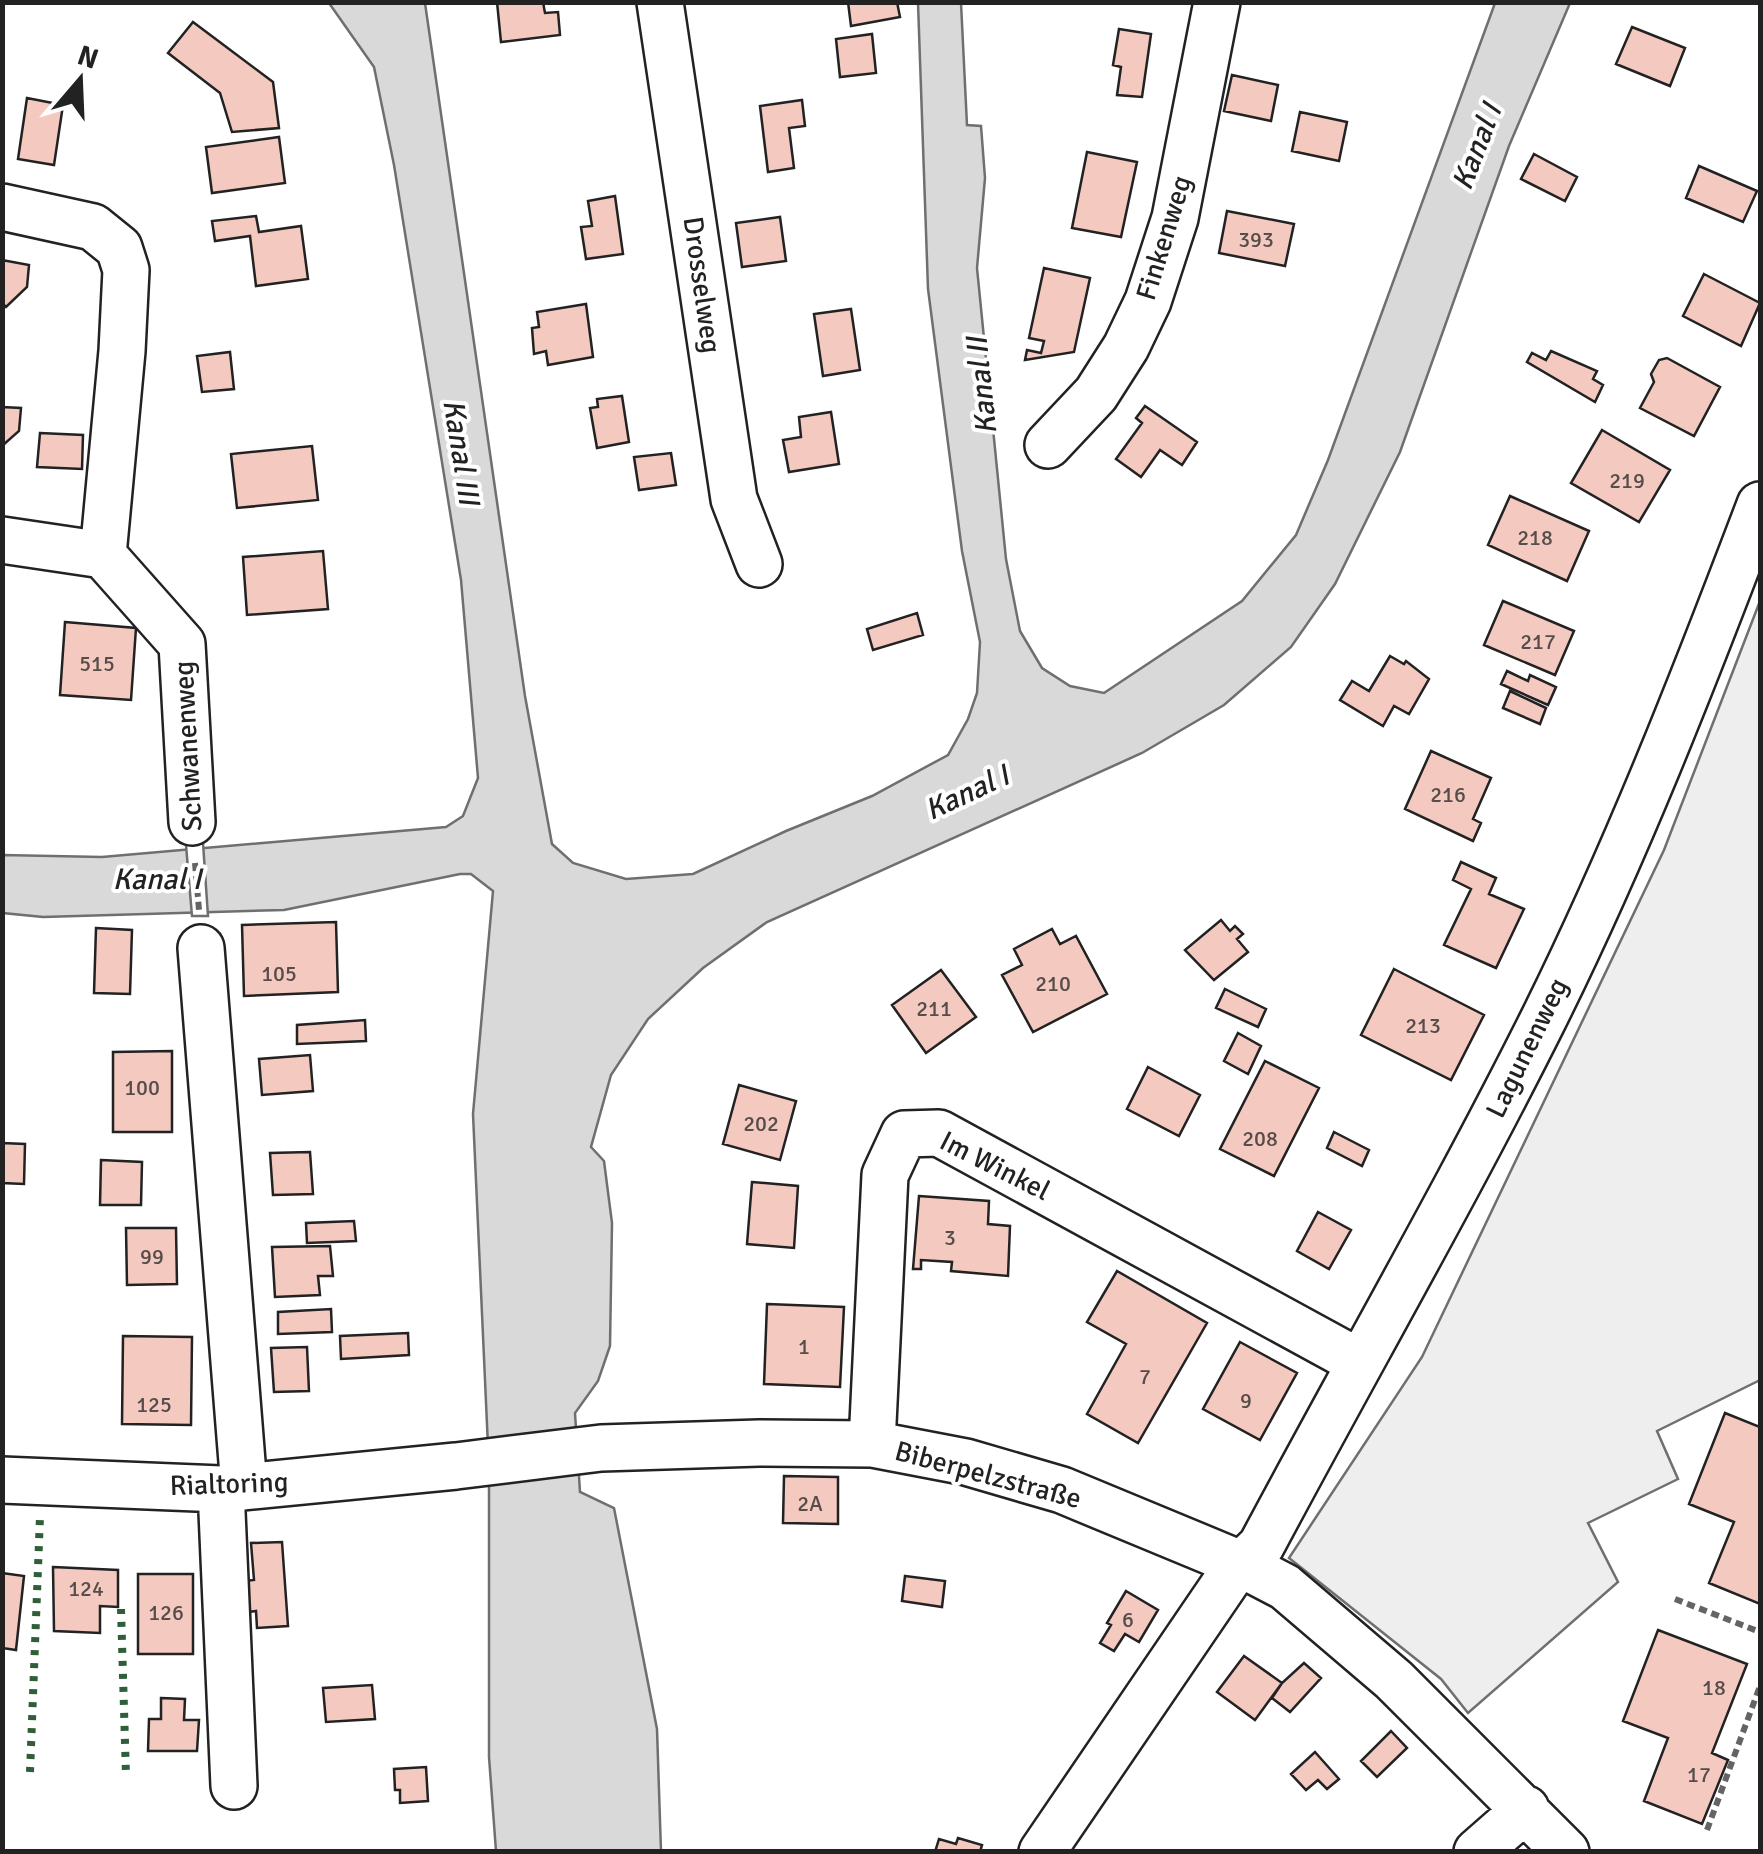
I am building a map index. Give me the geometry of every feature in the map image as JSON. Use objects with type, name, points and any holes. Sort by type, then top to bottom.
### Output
[{"type":"street","name":"Drosselweg","points":[[660,2],[734,499],[759,564]]},
{"type":"street","name":"Finkenweg","points":[[1048,445],[1096,394],[1126,347],[1148,300],[1175,218],[1217,2]]},
{"type":"street","points":[[2,207],[93,227],[119,248],[126,270],[103,555],[2,540]]},
{"type":"street","name":"Lagunenweg","points":[[1243,1565],[1261,1546],[1544,1017],[1635,819],[1760,505]]},
{"type":"street","name":"Schwanenweg","points":[[103,555],[182,644],[192,822]]},
{"type":"street","points":[[201,948],[232,1488],[234,1786]]},
{"type":"street","name":"Im Winkel","points":[[872,1444],[885,1175],[904,1134],[939,1133],[1359,1362]]},
{"type":"street","name":"Biberpelzstraße","points":[[456,1466],[601,1448],[872,1444],[966,1462],[1062,1490],[1243,1565],[1284,1587],[1394,1680],[1566,1852]]},
{"type":"street","name":"Rialtoring","points":[[2,1480],[232,1488],[456,1466]]},
{"type":"street","points":[[1042,1852],[1230,1576],[1243,1565]]},
{"type":"street","points":[[1478,1852],[1526,1809]]},
{"type":"path","name":"Schwanenweg","points":[[192,822],[201,948]]},
{"type":"path","points":[[1675,1600],[1760,1632]]},
{"type":"path","points":[[1707,1830],[1760,1686]]},
{"type":"shaded area","points":[[1760,601],[1760,1380],[1657,1431],[1678,1479],[1588,1523],[1618,1582],[1468,1713],[1441,1679],[1289,1558],[1422,1357],[1664,850]]},
{"type":"water","points":[[329,3],[425,3],[525,696],[552,844],[573,863],[626,879],[693,874],[872,796],[948,755],[977,693],[980,642],[962,551],[928,289],[918,3],[961,3],[967,125],[981,126],[985,178],[977,268],[1006,559],[1020,631],[1042,668],[1070,686],[1104,693],[1242,601],[1296,535],[1328,460],[1495,3],[1570,3],[1509,146],[1400,452],[1335,584],[1291,647],[1224,705],[1142,753],[767,922],[703,968],[648,1019],[611,1075],[591,1147],[604,1161],[612,1223],[610,1346],[598,1381],[575,1413],[580,1492],[614,1508],[657,1729],[661,1851],[496,1851],[489,1757],[489,1469],[473,1114],[493,891],[471,874],[460,874],[284,910],[43,917],[3,913],[3,855],[102,857],[446,827],[463,816],[478,778],[461,580],[394,165],[374,67]]},
{"type":"pier","points":[[203,843],[208,916],[192,916],[186,845]]},
{"type":"building","points":[[497,2],[543,2],[545,13],[558,12],[560,35],[501,42]]},
{"type":"building","points":[[848,2],[897,2],[900,17],[851,26]]},
{"type":"building","points":[[193,22],[273,82],[279,128],[232,132],[220,93],[168,53]]},
{"type":"building","points":[[1632,27],[1685,48],[1670,86],[1616,64]]},
{"type":"building","points":[[1119,29],[1151,34],[1142,97],[1117,95],[1121,67],[1113,65]]},
{"type":"building","points":[[872,34],[876,73],[840,77],[836,39]]},
{"type":"building","points":[[1232,75],[1278,85],[1271,121],[1224,111]]},
{"type":"building","points":[[27,98],[63,105],[54,165],[18,159]]},
{"type":"building","points":[[802,100],[805,126],[789,128],[794,168],[768,172],[760,106]]},
{"type":"building","points":[[1300,112],[1347,122],[1339,161],[1292,151]]},
{"type":"building","points":[[279,137],[285,183],[212,193],[206,147]]},
{"type":"building","points":[[1087,152],[1137,162],[1121,237],[1072,228]]},
{"type":"building","points":[[1534,154],[1577,177],[1565,201],[1521,179]]},
{"type":"building","points":[[1699,166],[1757,191],[1743,222],[1686,198]]},
{"type":"building","points":[[615,196],[623,254],[586,259],[581,227],[592,226],[588,201]]},
{"type":"building","points":[[1227,211],[1294,224],[1285,266],[1219,253]]},
{"type":"building","points":[[256,216],[259,232],[301,226],[308,279],[256,286],[250,236],[215,241],[212,221]]},
{"type":"building","points":[[780,217],[786,261],[742,267],[736,223]]},
{"type":"building","points":[[2,260],[29,265],[27,287],[6,307],[2,303]]},
{"type":"building","points":[[1044,268],[1090,278],[1074,352],[1025,360],[1027,350],[1041,353],[1044,341],[1029,338]]},
{"type":"building","points":[[1704,274],[1760,303],[1741,346],[1683,316]]},
{"type":"building","points":[[586,304],[593,357],[548,365],[546,351],[534,354],[532,328],[539,327],[537,312]]},
{"type":"building","points":[[851,309],[860,370],[823,376],[814,314]]},
{"type":"building","points":[[1551,351],[1597,371],[1593,379],[1603,385],[1595,402],[1527,362],[1532,353],[1546,360]]},
{"type":"building","points":[[230,352],[234,389],[202,392],[197,356]]},
{"type":"building","points":[[1667,358],[1720,387],[1694,436],[1640,408],[1654,382],[1651,374],[1659,360]]},
{"type":"building","points":[[622,396],[629,442],[597,448],[590,408],[598,407],[597,399]]},
{"type":"building","points":[[1145,406],[1197,442],[1182,465],[1160,450],[1141,477],[1116,459],[1142,423],[1136,418]]},
{"type":"building","points":[[2,407],[21,408],[19,431],[2,446]]},
{"type":"building","points":[[831,412],[839,464],[789,472],[783,440],[801,437],[799,417]]},
{"type":"building","points":[[1602,430],[1670,470],[1639,522],[1571,483]]},
{"type":"building","points":[[40,433],[83,435],[82,469],[37,467]]},
{"type":"building","points":[[312,446],[318,500],[237,508],[231,454]]},
{"type":"building","points":[[671,453],[676,485],[639,490],[634,457]]},
{"type":"building","points":[[1510,496],[1589,531],[1567,581],[1488,545]]},
{"type":"building","points":[[323,551],[328,609],[247,615],[243,557]]},
{"type":"building","points":[[1503,601],[1574,631],[1555,675],[1484,645]]},
{"type":"building","points":[[917,613],[923,635],[873,650],[867,629]]},
{"type":"building","points":[[65,622],[136,628],[131,700],[60,695]]},
{"type":"building","points":[[1390,656],[1404,664],[1406,661],[1429,679],[1409,714],[1394,706],[1383,726],[1340,700],[1352,681],[1369,691]]},
{"type":"building","points":[[1507,671],[1528,681],[1530,675],[1556,687],[1548,705],[1501,684]]},
{"type":"building","points":[[1510,691],[1546,708],[1540,724],[1503,708]]},
{"type":"building","points":[[1431,751],[1491,778],[1473,819],[1481,823],[1473,841],[1405,809]]},
{"type":"building","points":[[1461,862],[1496,878],[1489,894],[1524,909],[1496,968],[1444,945],[1471,889],[1453,880]]},
{"type":"building","points":[[1221,920],[1230,931],[1235,926],[1243,934],[1237,939],[1248,952],[1214,980],[1185,950]]},
{"type":"building","points":[[336,922],[338,992],[244,996],[242,925]]},
{"type":"building","points":[[96,928],[132,930],[130,994],[94,993]]},
{"type":"building","points":[[1052,929],[1060,944],[1076,936],[1107,994],[1033,1032],[1002,975],[1022,965],[1014,949]]},
{"type":"building","points":[[1394,969],[1484,1015],[1451,1080],[1361,1035]]},
{"type":"building","points":[[941,970],[976,1017],[926,1053],[892,1005]]},
{"type":"building","points":[[1225,989],[1266,1009],[1258,1027],[1216,1008]]},
{"type":"building","points":[[365,1020],[366,1041],[297,1044],[297,1025]]},
{"type":"building","points":[[1238,1033],[1261,1046],[1248,1074],[1224,1061]]},
{"type":"building","points":[[172,1051],[172,1132],[113,1132],[113,1052]]},
{"type":"building","points":[[310,1055],[313,1091],[262,1095],[259,1059]]},
{"type":"building","points":[[1265,1061],[1319,1088],[1274,1176],[1220,1149]]},
{"type":"building","points":[[1148,1067],[1200,1095],[1179,1136],[1127,1109]]},
{"type":"building","points":[[739,1085],[796,1101],[780,1160],[723,1144]]},
{"type":"building","points":[[1334,1132],[1369,1150],[1362,1166],[1327,1148]]},
{"type":"building","points":[[2,1143],[25,1144],[24,1184],[2,1183]]},
{"type":"building","points":[[310,1152],[313,1194],[273,1195],[270,1153]]},
{"type":"building","points":[[101,1160],[142,1162],[141,1205],[100,1205]]},
{"type":"building","points":[[752,1182],[798,1186],[794,1248],[747,1244]]},
{"type":"building","points":[[919,1196],[989,1201],[988,1224],[1010,1226],[1008,1276],[951,1271],[952,1262],[921,1260],[921,1269],[913,1269]]},
{"type":"building","points":[[1318,1212],[1351,1230],[1329,1269],[1297,1251]]},
{"type":"building","points":[[354,1221],[356,1241],[307,1243],[306,1223]]},
{"type":"building","points":[[126,1228],[176,1228],[177,1284],[127,1285]]},
{"type":"building","points":[[330,1246],[333,1276],[318,1276],[320,1295],[275,1297],[272,1247]]},
{"type":"building","points":[[1117,1271],[1207,1323],[1138,1443],[1087,1414],[1126,1344],[1087,1322]]},
{"type":"building","points":[[767,1304],[844,1307],[840,1387],[764,1384]]},
{"type":"building","points":[[331,1309],[332,1332],[278,1334],[278,1312]]},
{"type":"building","points":[[408,1333],[409,1355],[341,1359],[340,1336]]},
{"type":"building","points":[[123,1336],[192,1337],[191,1425],[122,1424]]},
{"type":"building","points":[[1240,1342],[1297,1373],[1260,1440],[1203,1409]]},
{"type":"building","points":[[307,1347],[309,1391],[274,1392],[271,1348]]},
{"type":"building","points":[[1725,1413],[1760,1427],[1760,1604],[1709,1583],[1734,1522],[1689,1504]]},
{"type":"building","points":[[784,1476],[838,1477],[838,1524],[783,1523]]},
{"type":"building","points":[[282,1542],[288,1626],[257,1628],[256,1611],[248,1612],[245,1581],[254,1580],[251,1543]]},
{"type":"building","points":[[53,1567],[118,1570],[118,1607],[100,1606],[100,1633],[54,1631]]},
{"type":"building","points":[[2,1573],[24,1576],[16,1650],[2,1648]]},
{"type":"building","points":[[138,1574],[193,1574],[193,1654],[138,1654]]},
{"type":"building","points":[[905,1576],[945,1581],[942,1607],[902,1601]]},
{"type":"building","points":[[1126,1591],[1158,1610],[1139,1642],[1125,1634],[1114,1651],[1100,1643]]},
{"type":"building","points":[[1658,1630],[1747,1664],[1712,1753],[1728,1760],[1702,1824],[1644,1801],[1668,1738],[1623,1721]]},
{"type":"building","points":[[1244,1656],[1282,1683],[1255,1720],[1217,1692]]},
{"type":"building","points":[[1304,1663],[1321,1678],[1290,1712],[1272,1698]]},
{"type":"building","points":[[372,1685],[375,1719],[326,1722],[323,1688]]},
{"type":"building","points":[[161,1698],[185,1699],[184,1720],[199,1720],[197,1751],[148,1751],[149,1719],[161,1719]]},
{"type":"building","points":[[1391,1731],[1407,1748],[1377,1777],[1361,1761]]},
{"type":"building","points":[[1315,1752],[1339,1779],[1327,1789],[1318,1780],[1306,1790],[1291,1774]]},
{"type":"building","points":[[426,1767],[428,1801],[400,1803],[394,1769]]},
{"type":"building","points":[[958,1838],[982,1845],[980,1852],[935,1852],[939,1839],[956,1844]]},
{"type":"hedge","points":[[30,1772],[40,1517]]},
{"type":"hedge","points":[[121,1609],[126,1776]]},
{"type":"water label","name":"Kanal I","points":[[1477,147]]},
{"type":"water label","name":"Kanal II","points":[[982,386]]},
{"type":"water label","name":"Kanal III","points":[[461,452]]},
{"type":"water label","name":"Kanal I","points":[[967,793]]},
{"type":"water label","name":"Kanal I","points":[[157,879]]}]
